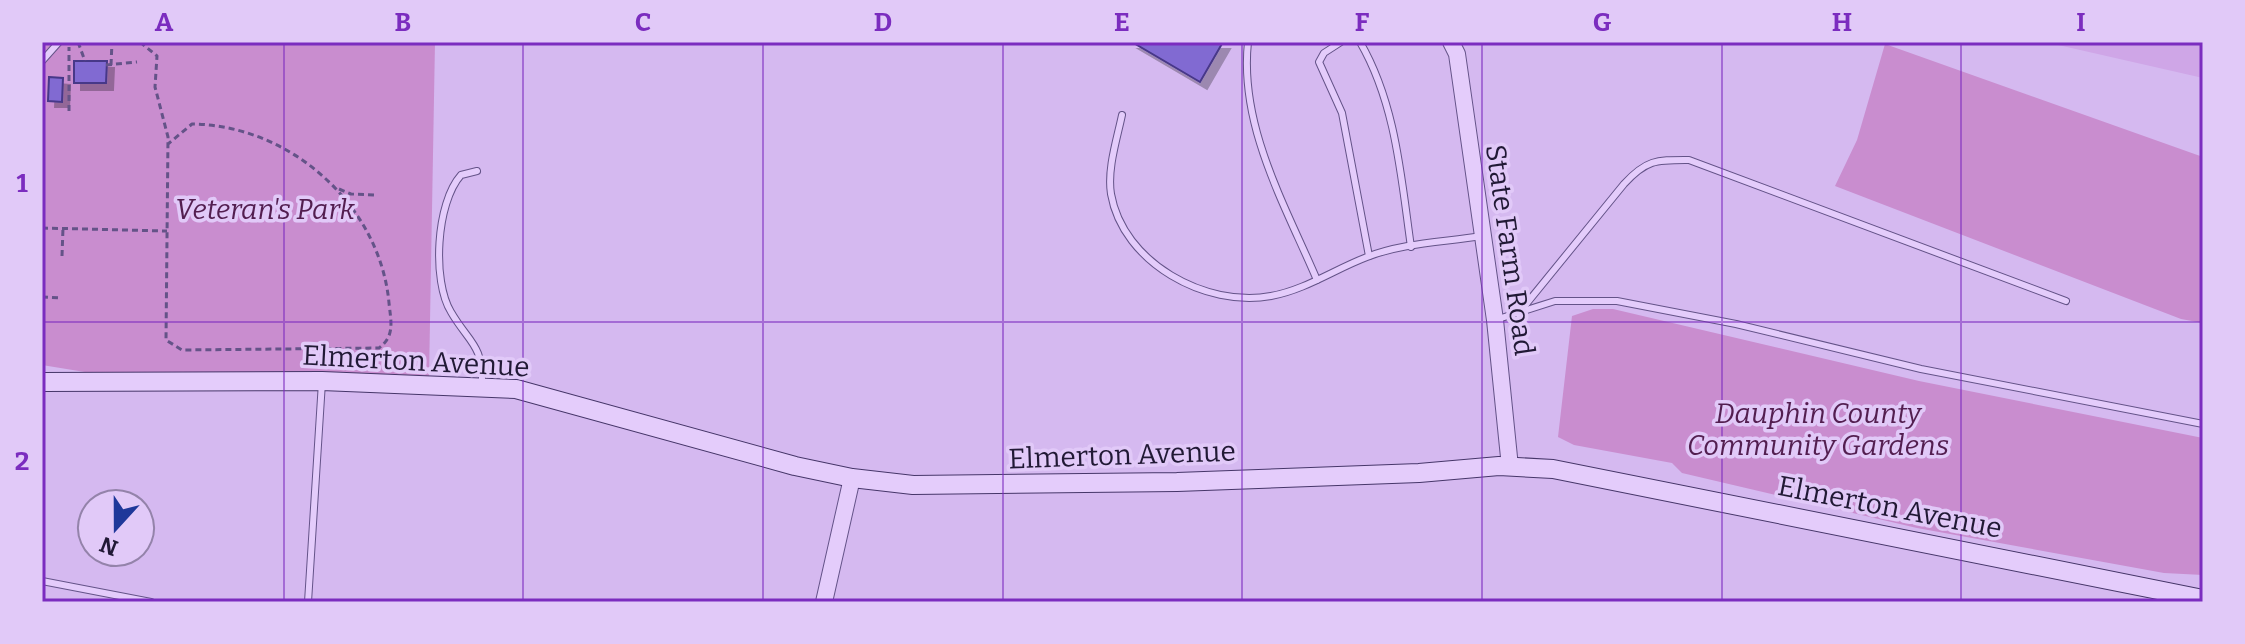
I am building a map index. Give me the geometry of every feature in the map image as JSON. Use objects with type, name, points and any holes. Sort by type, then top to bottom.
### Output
[{"type":"main road","name":"Elmerton Avenue","points":[[42,382],[322,381],[516,389],[795,466],[852,478],[913,485],[997,486],[1510,467],[1553,469],[2203,599]]},
{"type":"street","name":"State Farm Road","points":[[1451,42],[1457,54],[1495,320],[1510,467]]},
{"type":"street","points":[[824,602],[852,478]]},
{"type":"lane","points":[[42,61],[59,42]]},
{"type":"lane","points":[[1248,42],[1248,87],[1260,147],[1317,280]]},
{"type":"lane","points":[[1341,42],[1324,53],[1319,62],[1342,113],[1369,256]]},
{"type":"lane","points":[[1360,42],[1374,67],[1390,115],[1411,247]]},
{"type":"lane","points":[[1122,115],[1112,164],[1111,194],[1124,229],[1149,259],[1211,295],[1271,296],[1317,280],[1369,256],[1481,236]]},
{"type":"lane","points":[[1518,314],[1624,184],[1638,169],[1655,160],[1689,160],[2066,301]]},
{"type":"lane","points":[[477,171],[461,175],[448,197],[442,221],[440,279],[451,312],[478,348],[482,388]]},
{"type":"lane","points":[[1495,320],[1555,301],[1617,301],[1736,324],[1921,369],[2203,424]]},
{"type":"lane","points":[[308,602],[322,381]]},
{"type":"lane","points":[[42,581],[151,602]]},
{"type":"path","points":[[69,111],[70,42]]},
{"type":"path","points":[[78,42],[85,61]]},
{"type":"path","points":[[112,42],[109,65],[137,62]]},
{"type":"path","points":[[140,42],[157,56],[155,87],[168,137],[165,336],[178,349],[379,348],[391,334],[385,278],[371,240],[336,188],[298,157],[240,131],[192,124],[168,144]]},
{"type":"path","points":[[62,89],[71,85]]},
{"type":"path","points":[[62,102],[69,102]]},
{"type":"path","points":[[336,188],[351,194],[375,195]]},
{"type":"path","points":[[42,228],[167,231]]},
{"type":"path","points":[[62,256],[63,228]]},
{"type":"path","points":[[42,297],[61,298]]},
{"type":"shaded area","points":[[2045,42],[2203,42],[2203,78]]},
{"type":"green space","name":"Veteran's Park","points":[[42,42],[435,42],[429,378],[91,373],[42,365]]},
{"type":"green space","points":[[1885,44],[2203,157],[2203,323],[2181,319],[1835,186],[1857,140]]},
{"type":"green space","name":"Dauphin County Community Gardens","points":[[1593,309],[1613,309],[1919,381],[2203,438],[2203,575],[2164,573],[1917,528],[1682,473],[1672,463],[1574,445],[1558,437],[1572,316]]},
{"type":"building","points":[[1132,42],[1223,42],[1200,82]]},
{"type":"building","points":[[74,61],[107,61],[106,83],[74,83]]},
{"type":"building","points":[[49,77],[63,78],[62,102],[48,101]]}]
